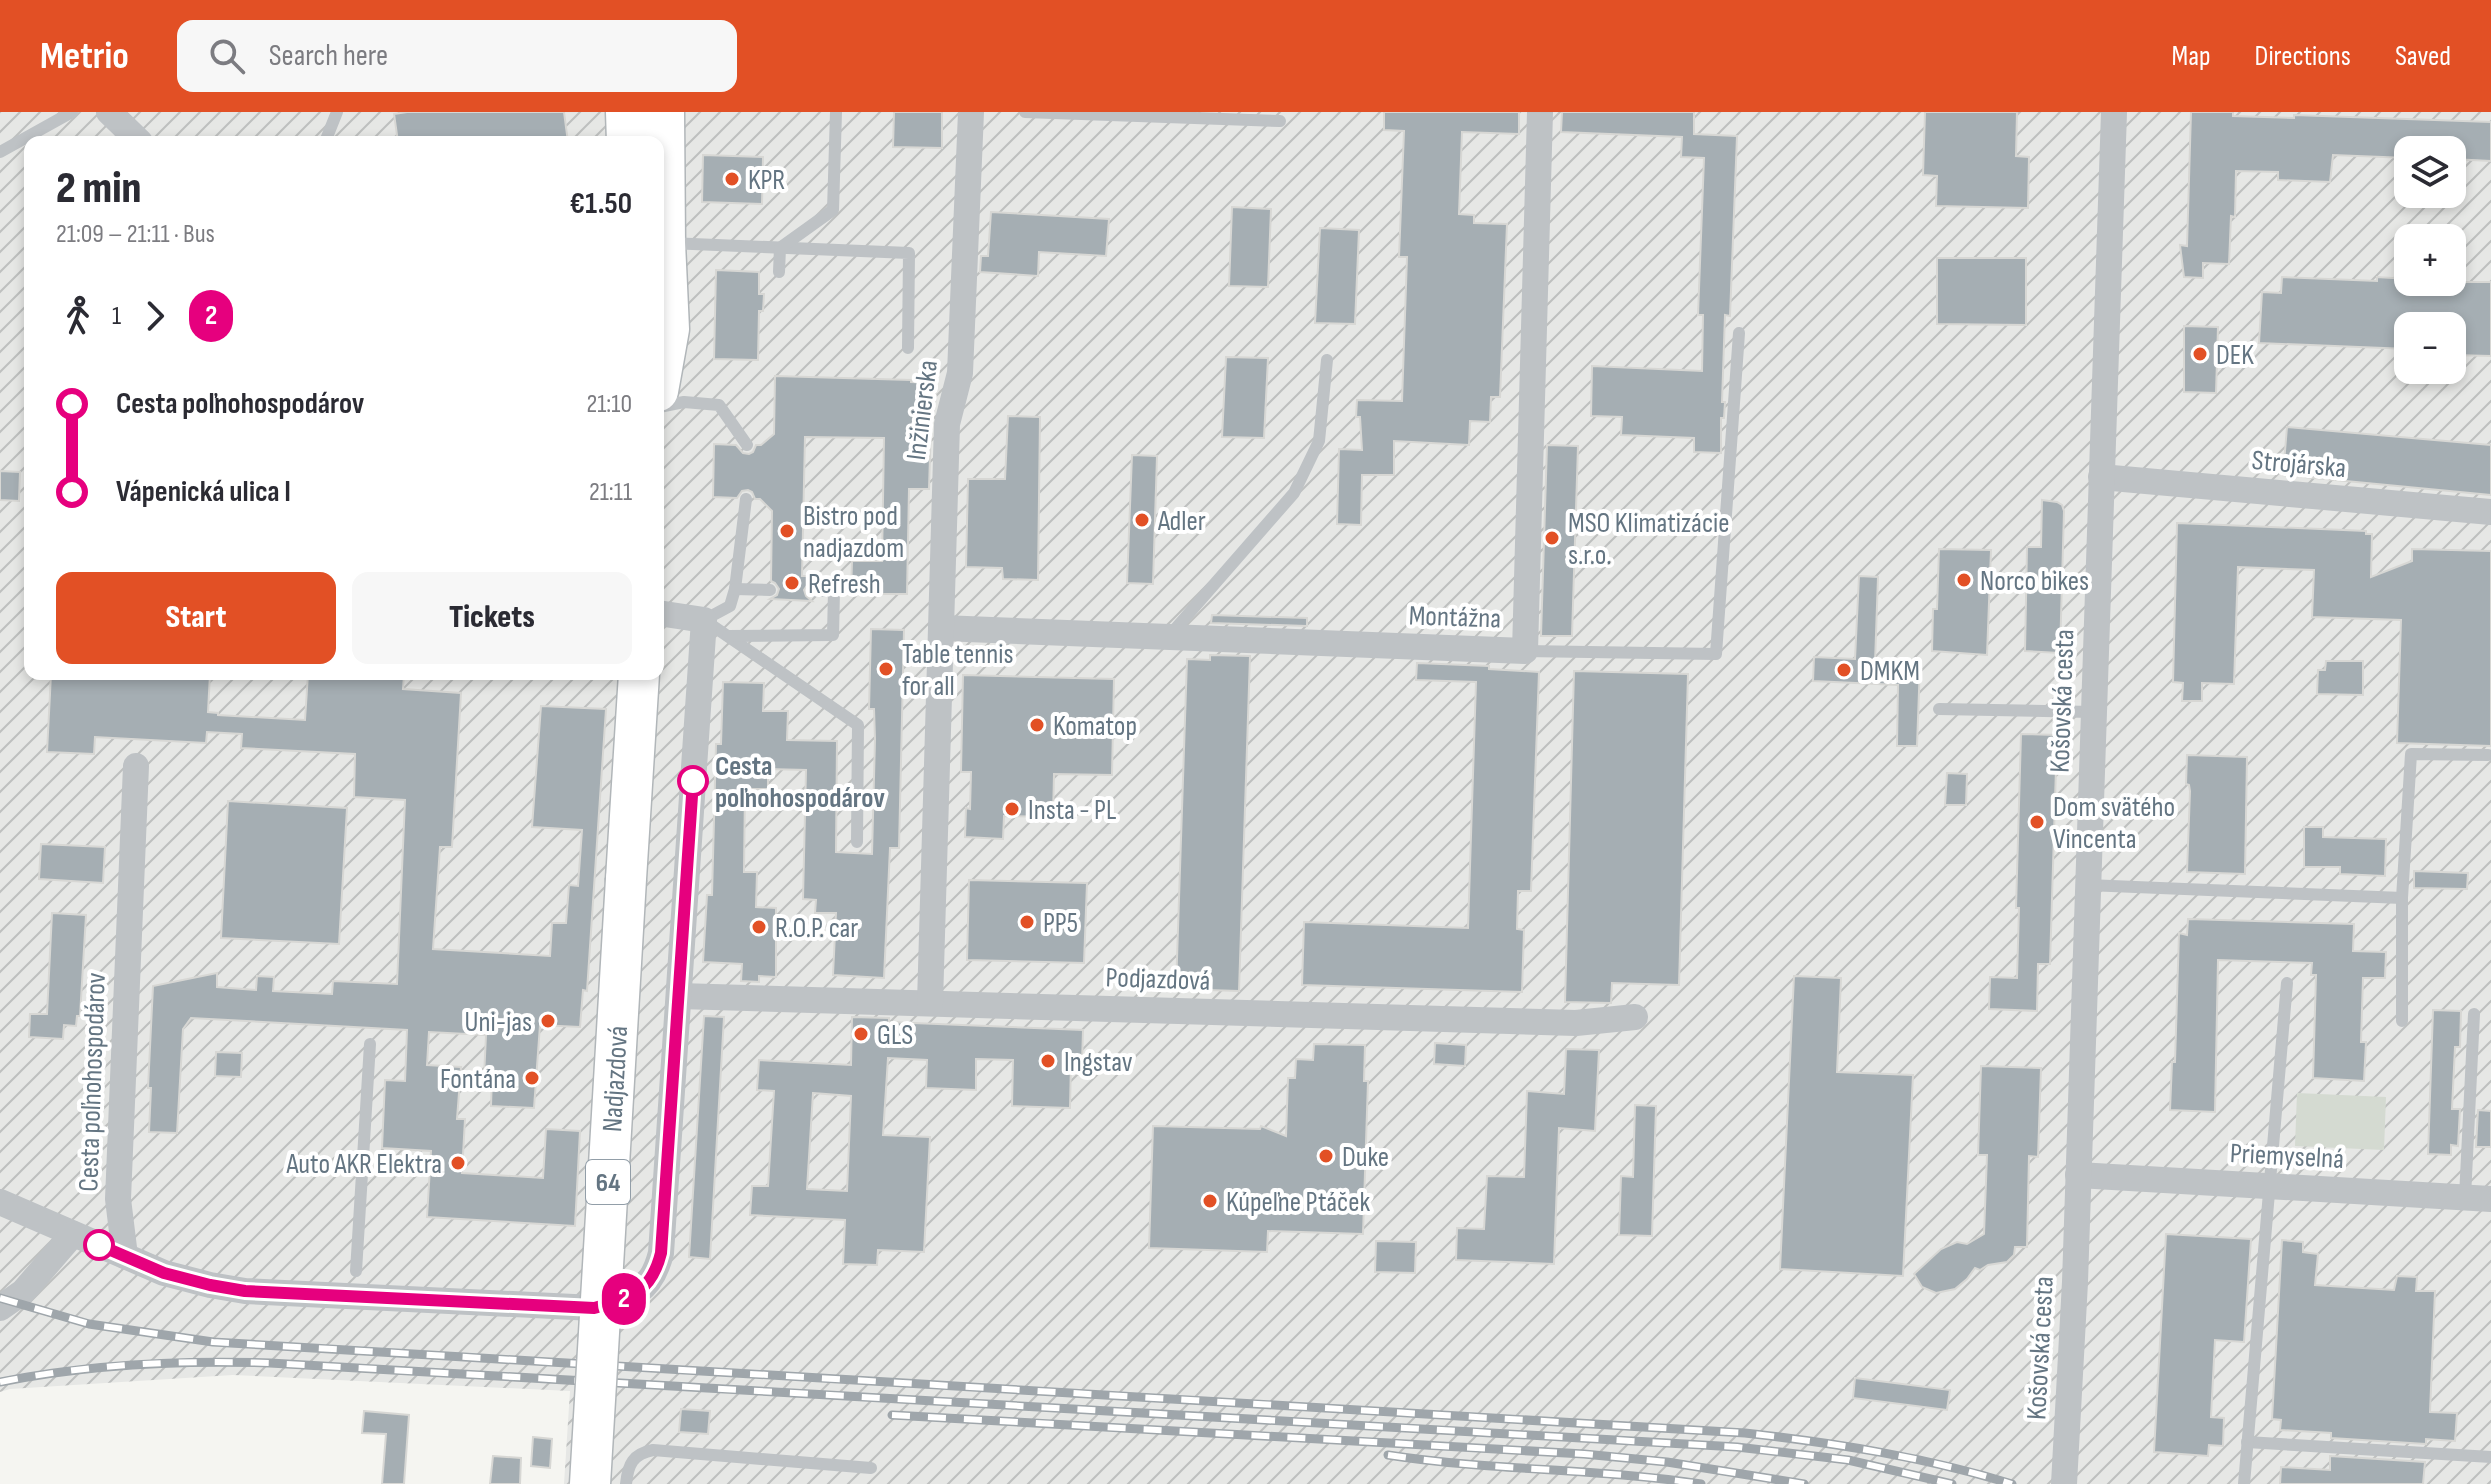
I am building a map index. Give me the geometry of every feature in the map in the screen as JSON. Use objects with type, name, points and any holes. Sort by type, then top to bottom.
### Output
[{"type":"main road","points":[[626,112],[627,136]]},
{"type":"main road","points":[[664,112],[664,136]]},
{"type":"main road","points":[[664,268],[669,329],[664,357]]},
{"type":"main road","name":"Nadjazdová","points":[[590,1484],[638,680]]},
{"type":"street","points":[[109,112],[134,136]]},
{"type":"street","name":"Inžinierska","points":[[930,1003],[947,424],[960,373],[971,112]]},
{"type":"street","name":"Montážna","points":[[941,628],[1525,651],[1540,112]]},
{"type":"street","name":"Košovská cesta","points":[[2064,1484],[2075,1282],[2114,112]]},
{"type":"street","name":"Strojárska","points":[[2101,477],[2491,512]]},
{"type":"street","points":[[664,614],[704,620]]},
{"type":"street","name":"Cesta poľnohospodárov","points":[[0,1202],[186,1280],[245,1291],[594,1308],[619,1301],[650,1283],[657,1271],[661,1253],[704,620]]},
{"type":"street","name":"Cesta poľnohospodárov","points":[[125,1256],[118,1199],[136,766]]},
{"type":"street","name":"Podjazdová","points":[[679,996],[1576,1023],[1635,1017]]},
{"type":"street","name":"Priemyselná","points":[[2078,1175],[2491,1199]]},
{"type":"street","points":[[0,1308],[23,1292],[73,1234]]},
{"type":"lane","points":[[29,136],[72,112]]},
{"type":"lane","points":[[327,136],[337,112]]},
{"type":"lane","points":[[780,248],[833,210],[836,112]]},
{"type":"lane","points":[[1025,112],[1280,121]]},
{"type":"lane","points":[[0,152],[24,139]]},
{"type":"lane","points":[[664,243],[909,253],[908,348]]},
{"type":"lane","points":[[779,272],[780,248]]},
{"type":"lane","points":[[1525,651],[1716,654],[1739,333]]},
{"type":"lane","points":[[1168,637],[1294,493],[1319,441],[1327,360]]},
{"type":"lane","points":[[664,406],[684,402],[719,405],[747,445]]},
{"type":"lane","points":[[746,499],[735,589],[730,606],[704,620],[858,725],[857,842]]},
{"type":"lane","points":[[735,589],[770,590]]},
{"type":"lane","points":[[728,636],[833,635],[834,591],[813,591]]},
{"type":"lane","points":[[1939,709],[2092,712]]},
{"type":"lane","points":[[2402,1021],[2402,898],[2411,754],[2488,755]]},
{"type":"lane","points":[[2087,885],[2402,898]]},
{"type":"lane","points":[[2244,1484],[2287,983]]},
{"type":"lane","points":[[2465,1197],[2474,1014]]},
{"type":"lane","points":[[356,1271],[370,1044]]},
{"type":"lane","points":[[2247,1442],[2491,1457]]},
{"type":"lane","points":[[626,1484],[630,1462],[636,1456],[653,1450],[871,1468]]},
{"type":"shaded area","points":[[0,112],[2491,112],[2491,1484],[564,1484],[570,1391],[233,1375],[0,1392]]},
{"type":"shaded area","points":[[2297,1093],[2386,1097],[2384,1150],[2295,1146]]},
{"type":"building","points":[[564,112],[567,136],[397,136],[394,114]]},
{"type":"building","points":[[894,112],[942,112],[942,148],[893,147]]},
{"type":"building","points":[[1384,112],[1519,112],[1519,134],[1462,132],[1459,214],[1474,215],[1474,223],[1507,224],[1500,397],[1491,397],[1490,422],[1470,421],[1469,445],[1394,441],[1394,475],[1362,475],[1361,525],[1337,524],[1339,449],[1362,450],[1360,417],[1356,417],[1357,400],[1402,401],[1407,257],[1399,257],[1404,131],[1384,130]]},
{"type":"building","points":[[1562,112],[1694,112],[1694,134],[1737,136],[1730,316],[1725,315],[1722,402],[1725,402],[1724,418],[1721,418],[1721,453],[1694,452],[1694,438],[1621,435],[1622,417],[1591,416],[1592,366],[1702,371],[1703,315],[1698,315],[1704,158],[1681,157],[1682,137],[1561,132]]},
{"type":"building","points":[[1925,112],[2017,112],[2016,156],[2029,157],[2028,208],[1936,206],[1937,176],[1923,175]]},
{"type":"building","points":[[2191,112],[2233,112],[2233,116],[2294,118],[2294,115],[2491,122],[2491,161],[2466,160],[2466,136],[2394,136],[2394,157],[2333,155],[2330,182],[2278,180],[2278,172],[2236,171],[2235,217],[2231,216],[2229,264],[2203,263],[2203,278],[2184,277],[2180,245],[2187,246]]},
{"type":"building","name":"KPR","points":[[703,155],[763,157],[762,204],[702,202]]},
{"type":"building","points":[[1232,207],[1271,209],[1268,287],[1229,286]]},
{"type":"building","points":[[991,212],[1109,219],[1106,256],[1039,252],[1038,276],[980,272],[981,256],[988,256]]},
{"type":"building","points":[[1320,228],[1359,230],[1355,324],[1315,323]]},
{"type":"building","points":[[1937,258],[2026,258],[2026,325],[1937,324]]},
{"type":"building","points":[[716,270],[759,272],[759,294],[764,294],[763,311],[759,311],[758,360],[714,359]]},
{"type":"building","points":[[2282,277],[2377,281],[2377,277],[2394,278],[2394,296],[2466,296],[2466,282],[2491,282],[2491,356],[2466,355],[2466,312],[2394,312],[2394,348],[2259,343],[2262,292],[2281,293]]},
{"type":"building","name":"DEK","points":[[2184,326],[2218,327],[2216,393],[2184,392]]},
{"type":"building","points":[[1226,357],[1268,358],[1264,438],[1222,437]]},
{"type":"building","points":[[775,376],[936,383],[929,489],[909,489],[907,594],[851,594],[852,561],[882,561],[884,438],[805,437],[802,576],[813,576],[813,582],[804,590],[812,601],[770,599],[777,595],[779,589],[771,581],[772,511],[748,490],[742,491],[737,498],[713,497],[714,444],[736,445],[743,453],[749,454],[756,445],[761,445],[774,434]]},
{"type":"building","points":[[1008,416],[1040,417],[1038,580],[1003,579],[1002,568],[966,567],[968,479],[1005,479]]},
{"type":"building","points":[[2287,427],[2491,445],[2491,495],[2283,475]]},
{"type":"building","points":[[1547,445],[1578,446],[1572,636],[1541,636]]},
{"type":"building","name":"Adler","points":[[1132,455],[1157,456],[1153,584],[1127,583]]},
{"type":"building","points":[[0,471],[20,472],[19,501],[0,500]]},
{"type":"building","points":[[2042,500],[2057,502],[2064,511],[2060,653],[2025,651],[2027,547],[2041,547]]},
{"type":"building","points":[[2177,523],[2366,531],[2366,534],[2372,534],[2371,577],[2412,561],[2412,549],[2491,551],[2491,746],[2397,743],[2401,620],[2312,617],[2314,570],[2238,567],[2234,684],[2202,683],[2202,701],[2182,701],[2183,683],[2173,682]]},
{"type":"building","name":"Norco bikes","points":[[1939,549],[1991,550],[1987,655],[1932,651]]},
{"type":"building","points":[[1859,576],[1878,577],[1875,663],[1920,664],[1917,746],[1897,746],[1898,685],[1813,681],[1814,657],[1855,659]]},
{"type":"building","points":[[1212,615],[1307,618],[1307,626],[1211,623]]},
{"type":"building","points":[[871,629],[904,630],[899,848],[890,848],[884,978],[833,975],[836,913],[815,913],[816,900],[803,899],[806,770],[768,769],[768,789],[745,789],[744,872],[757,872],[756,907],[776,908],[776,977],[759,976],[759,982],[741,981],[742,964],[703,962],[707,895],[712,895],[716,744],[721,744],[723,682],[764,683],[763,711],[788,711],[787,740],[837,741],[836,852],[872,854],[875,739],[874,709],[869,709]]},
{"type":"building","points":[[1210,655],[1250,656],[1239,991],[1176,989],[1187,659],[1210,660]]},
{"type":"building","points":[[2326,661],[2363,661],[2363,695],[2317,694],[2318,670],[2325,670]]},
{"type":"building","points":[[1417,663],[1539,672],[1531,891],[1518,891],[1517,929],[1524,930],[1522,992],[1302,985],[1304,922],[1468,928],[1476,682],[1416,680]]},
{"type":"building","points":[[1574,671],[1688,674],[1679,985],[1612,983],[1611,1003],[1565,1002]]},
{"type":"building","name":"Komatop","points":[[963,675],[1114,679],[1112,775],[1054,774],[1053,817],[1004,816],[1003,839],[965,837],[966,808],[970,809],[971,772],[961,772]]},
{"type":"building","points":[[51,680],[210,680],[208,712],[305,720],[308,680],[404,680],[403,689],[461,693],[452,847],[440,847],[433,949],[550,956],[552,923],[566,923],[569,885],[578,886],[582,830],[532,827],[541,706],[606,709],[587,991],[583,990],[580,1027],[540,1025],[534,1108],[491,1106],[492,1077],[484,1077],[486,1035],[429,1032],[427,1065],[461,1067],[457,1119],[465,1119],[462,1173],[543,1178],[546,1129],[580,1131],[575,1226],[427,1217],[431,1151],[382,1148],[385,1080],[405,1081],[407,1030],[191,1018],[183,1029],[177,1133],[149,1132],[153,986],[217,973],[217,987],[256,990],[257,976],[274,977],[273,991],[332,994],[333,981],[397,984],[405,800],[354,797],[355,754],[241,748],[242,734],[207,732],[206,743],[95,737],[94,754],[47,752]]},
{"type":"building","points":[[2021,734],[2057,735],[2050,964],[2038,964],[2037,1011],[1989,1009],[1990,977],[2017,978]]},
{"type":"building","points":[[2187,755],[2247,757],[2245,874],[2187,872],[2190,791],[2186,784]]},
{"type":"building","points":[[1947,773],[1967,774],[1966,805],[1945,805]]},
{"type":"building","points":[[228,801],[347,808],[339,944],[221,938]]},
{"type":"building","points":[[2304,827],[2323,827],[2323,837],[2386,839],[2385,876],[2340,874],[2340,867],[2304,867]]},
{"type":"building","points":[[41,844],[105,847],[103,883],[39,879]]},
{"type":"building","points":[[2414,871],[2468,873],[2467,889],[2414,888]]},
{"type":"building","name":"PP5","points":[[969,880],[1087,883],[1084,963],[967,960]]},
{"type":"building","points":[[52,913],[86,915],[80,1016],[77,1016],[76,1026],[64,1025],[63,1039],[29,1037],[30,1014],[47,1014]]},
{"type":"building","points":[[2188,919],[2354,924],[2353,951],[2386,952],[2385,978],[2363,978],[2361,1042],[2366,1042],[2364,1081],[2313,1078],[2316,975],[2311,975],[2312,963],[2218,960],[2215,1112],[2170,1110],[2172,1062],[2175,1062],[2179,933],[2187,935]]},
{"type":"building","points":[[1794,976],[1841,978],[1837,1072],[1913,1075],[1903,1276],[1780,1269]]},
{"type":"building","points":[[2433,1010],[2461,1011],[2460,1047],[2455,1047],[2452,1109],[2460,1109],[2458,1146],[2451,1145],[2451,1155],[2428,1154]]},
{"type":"building","points":[[704,1016],[724,1017],[710,1259],[689,1257]]},
{"type":"building","points":[[852,1017],[889,1018],[889,1022],[1083,1030],[1082,1063],[1071,1062],[1070,1108],[1012,1106],[1013,1060],[976,1059],[976,1090],[926,1088],[927,1060],[888,1058],[883,1135],[930,1137],[924,1252],[878,1250],[877,1265],[843,1264],[845,1220],[750,1215],[752,1186],[768,1186],[774,1091],[757,1090],[759,1060],[851,1065]],"holes":[[[813,1093],[851,1096],[847,1191],[807,1189]]]},
{"type":"building","points":[[1435,1043],[1466,1045],[1465,1066],[1434,1064]]},
{"type":"building","points":[[1314,1044],[1365,1045],[1364,1081],[1368,1081],[1363,1234],[1268,1231],[1267,1252],[1149,1248],[1153,1126],[1260,1129],[1261,1126],[1286,1136],[1288,1078],[1295,1078],[1296,1059],[1313,1060]]},
{"type":"building","points":[[1566,1049],[1599,1050],[1595,1131],[1559,1128],[1554,1264],[1456,1260],[1457,1228],[1484,1229],[1487,1176],[1524,1177],[1527,1091],[1564,1094]]},
{"type":"building","points":[[216,1052],[242,1053],[241,1077],[215,1076]]},
{"type":"building","points":[[1981,1066],[2041,1068],[2038,1157],[2029,1156],[2027,1247],[2015,1247],[2014,1255],[2007,1262],[1988,1265],[1980,1270],[1975,1268],[1955,1289],[1936,1293],[1922,1287],[1914,1274],[1941,1249],[1957,1242],[1967,1244],[1984,1234],[1987,1155],[1978,1155]]},
{"type":"building","points":[[1635,1105],[1656,1106],[1652,1236],[1619,1235],[1621,1176],[1633,1177]]},
{"type":"building","points":[[2478,1110],[2491,1111],[2491,1147],[2476,1147]]},
{"type":"building","points":[[2166,1234],[2251,1239],[2244,1342],[2215,1340],[2211,1417],[2224,1418],[2223,1446],[2209,1445],[2208,1456],[2154,1452]]},
{"type":"building","points":[[2282,1240],[2303,1242],[2303,1252],[2318,1254],[2315,1285],[2394,1290],[2397,1276],[2417,1277],[2416,1291],[2435,1291],[2430,1412],[2457,1413],[2455,1441],[2426,1439],[2426,1444],[2331,1438],[2331,1433],[2280,1430],[2281,1420],[2272,1419]]},
{"type":"building","points":[[1376,1241],[1416,1242],[1415,1273],[1375,1272]]},
{"type":"building","points":[[1855,1378],[1950,1390],[1947,1410],[1853,1398]]},
{"type":"building","points":[[681,1409],[710,1411],[708,1434],[679,1432]]},
{"type":"building","points":[[364,1411],[409,1415],[404,1484],[382,1484],[386,1434],[362,1433]]},
{"type":"building","points":[[533,1437],[552,1439],[550,1468],[531,1466]]},
{"type":"building","points":[[493,1456],[521,1458],[520,1484],[490,1484]]},
{"type":"building","points":[[2330,1456],[2425,1462],[2423,1484],[2280,1484],[2281,1467],[2330,1470]]},
{"type":"railway","points":[[0,1298],[89,1324],[213,1342],[1745,1433],[1880,1452],[2012,1484]]},
{"type":"railway","points":[[0,1382],[67,1371],[134,1365],[270,1363],[1737,1447],[1848,1460],[1952,1484]]},
{"type":"railway","points":[[892,1415],[1584,1454],[1667,1462],[1804,1484]]},
{"type":"railway","points":[[1388,1455],[1701,1484]]},
{"type":"bus line","name":"2","points":[[99,1245],[186,1280],[245,1291],[594,1308],[619,1301],[650,1283],[657,1271],[661,1253],[693,781]]},
{"type":"place","name":"KPR","points":[[732,179]]},
{"type":"place","name":"DEK","points":[[2200,354]]},
{"type":"place","name":"Adler","points":[[1142,520]]},
{"type":"place","name":"Bistro pod nadjazdom","points":[[787,531]]},
{"type":"place","name":"MSO Klimatizácie s.r.o.","points":[[1552,538]]},
{"type":"place","name":"Norco bikes","points":[[1964,580]]},
{"type":"place","name":"Refresh","points":[[792,583]]},
{"type":"place","name":"Table tennis for all","points":[[886,669]]},
{"type":"place","name":"DMKM","points":[[1844,670]]},
{"type":"place","name":"Komatop","points":[[1037,725]]},
{"type":"place","name":"Cesta poľnohospodárov","points":[[693,781]]},
{"type":"place","name":"Insta - PL","points":[[1012,809]]},
{"type":"place","name":"Dom svätého Vincenta","points":[[2037,822]]},
{"type":"place","name":"PP5","points":[[1027,922]]},
{"type":"place","name":"R.O.P. car","points":[[759,927]]},
{"type":"place","name":"Uni-jas","points":[[548,1021]]},
{"type":"place","name":"GLS","points":[[861,1034]]},
{"type":"place","name":"Ingstav","points":[[1048,1061]]},
{"type":"place","name":"Fontána","points":[[532,1078]]},
{"type":"place","name":"Duke","points":[[1326,1156]]},
{"type":"place","name":"Auto AKR Elektra","points":[[458,1163]]},
{"type":"place","name":"Kúpeľne Ptáček","points":[[1210,1201]]}]
